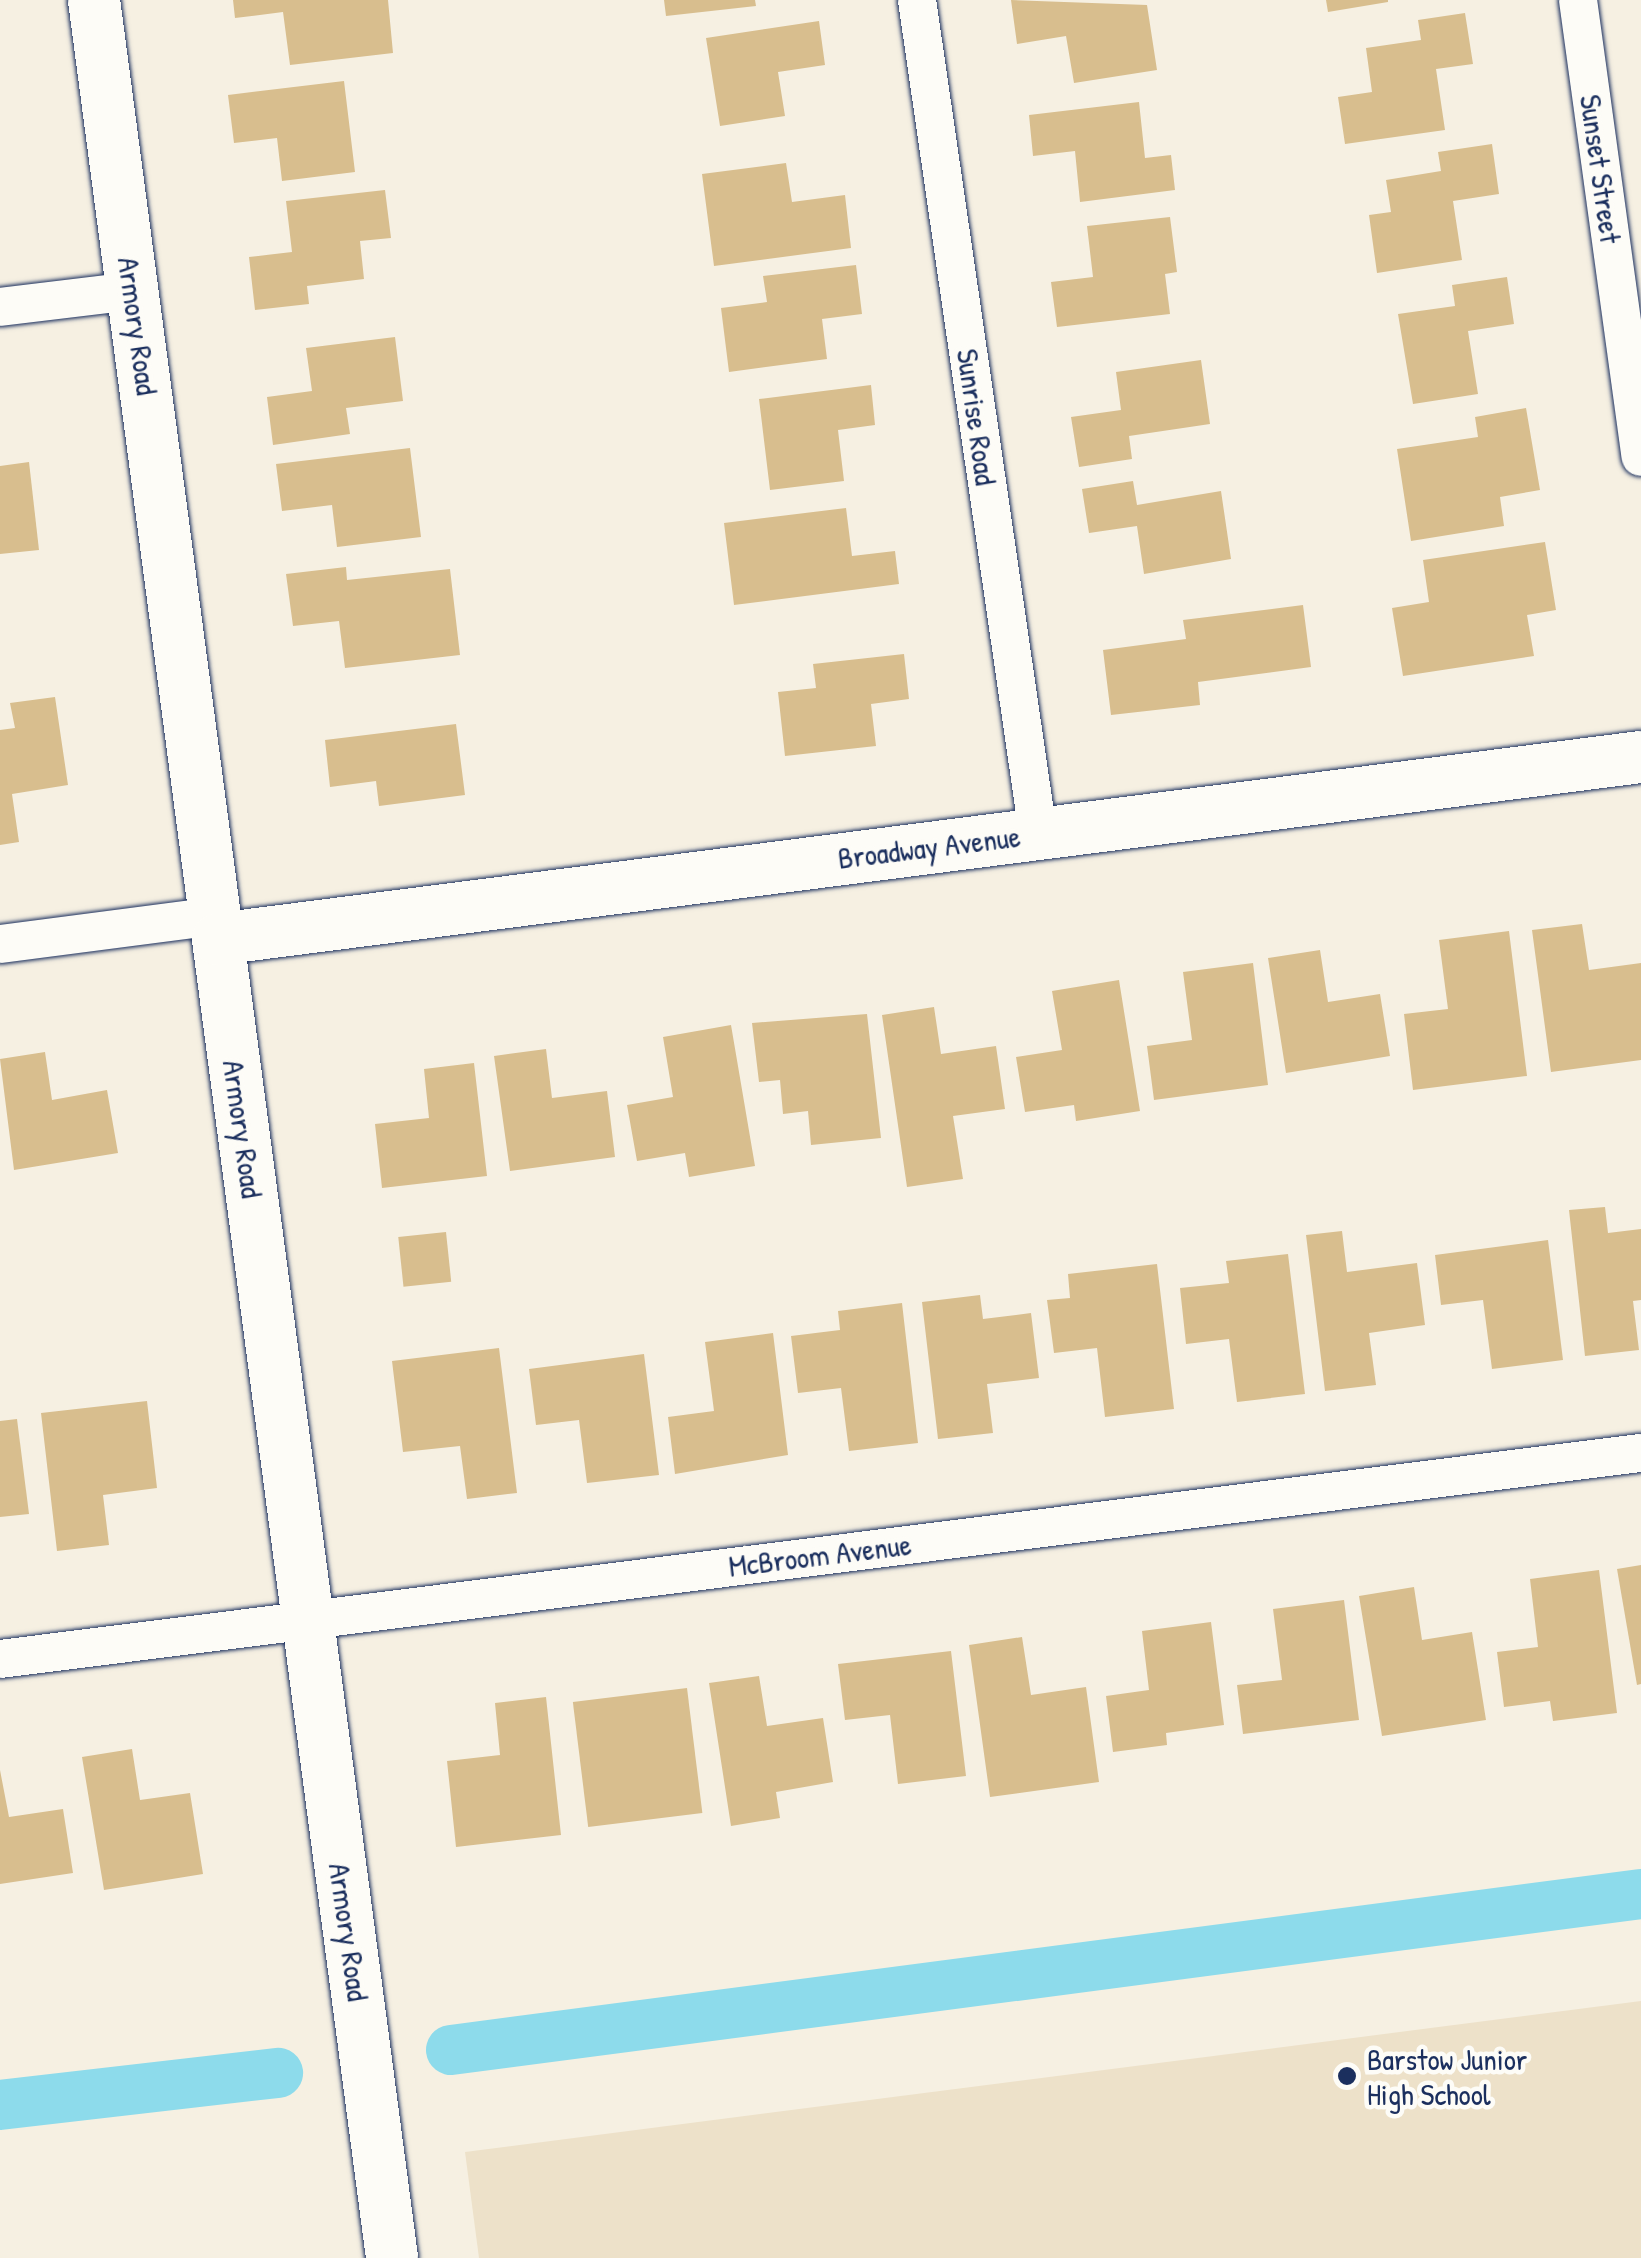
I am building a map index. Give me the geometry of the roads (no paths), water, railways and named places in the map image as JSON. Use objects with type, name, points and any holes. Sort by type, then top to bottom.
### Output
[{"type":"main road","name":"Armory Road","points":[[94,0],[392,2258]]},
{"type":"main road","name":"Broadway Avenue","points":[[216,927],[1038,833],[1641,757]]},
{"type":"street","name":"Sunrise Road","points":[[917,0],[1038,833]]},
{"type":"street","name":"Sunset Street","points":[[1578,0],[1641,457]]},
{"type":"street","points":[[0,308],[133,291]]},
{"type":"street","name":"Broadway Avenue","points":[[0,944],[216,927]]},
{"type":"street","name":"McBroom Avenue","points":[[0,1659],[1641,1453]]},
{"type":"waterway","points":[[451,2050],[1641,1894]]},
{"type":"waterway","points":[[0,2105],[278,2073]]},
{"type":"place","name":"Barstow Junior High School","points":[[1347,2076]]}]
